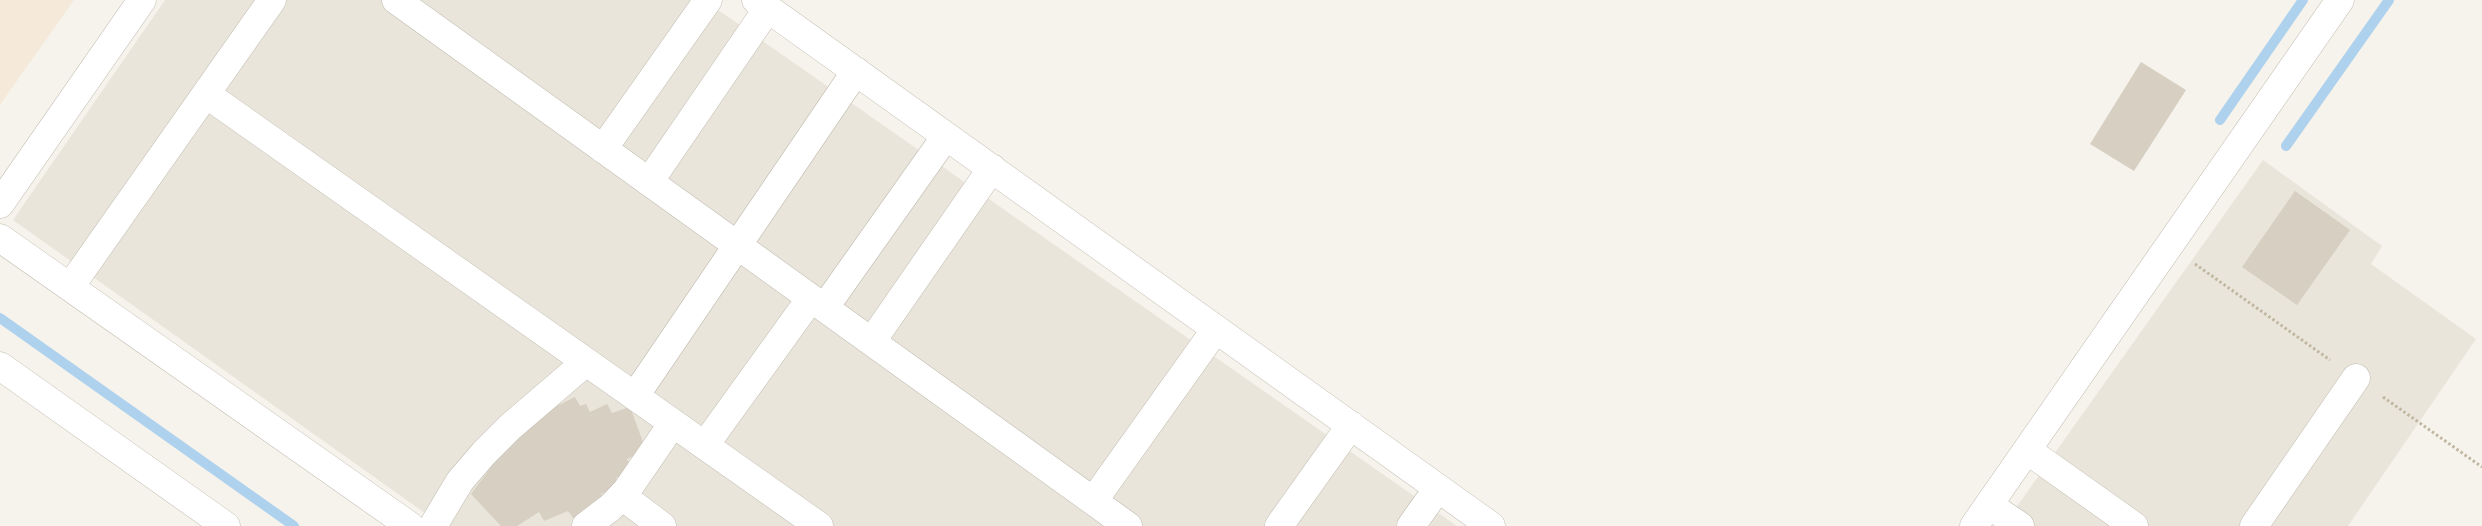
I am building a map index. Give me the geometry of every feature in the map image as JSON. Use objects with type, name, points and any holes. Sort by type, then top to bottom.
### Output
[{"type":"street","points":[[0,204],[142,0]]},
{"type":"street","points":[[70,287],[272,0]]},
{"type":"street","points":[[396,0],[1128,526]]},
{"type":"street","points":[[604,149],[708,0]]},
{"type":"street","points":[[2020,526],[1981,515],[2340,0]]},
{"type":"street","points":[[650,182],[762,4],[1351,425],[1485,524]]},
{"type":"street","points":[[635,396],[856,71]]},
{"type":"street","points":[[206,94],[819,526]]},
{"type":"street","points":[[705,445],[946,136]]},
{"type":"street","points":[[872,341],[992,168]]},
{"type":"street","points":[[0,238],[410,526]]},
{"type":"street","points":[[1094,500],[1216,329]]},
{"type":"street","points":[[433,526],[460,481],[484,453],[510,427],[586,362]]},
{"type":"street","points":[[0,366],[226,526]]},
{"type":"street","points":[[2254,526],[2356,378]]},
{"type":"street","points":[[586,526],[622,496],[673,423]]},
{"type":"street","points":[[1279,526],[1351,425]]},
{"type":"street","points":[[2027,450],[2134,526]]},
{"type":"street","points":[[1411,526],[1438,488]]},
{"type":"street","points":[[622,496],[662,526]]},
{"type":"path","points":[[2169,246],[2482,467]]},
{"type":"shaded area","points":[[0,0],[74,0],[0,105]]},
{"type":"shaded area","points":[[165,0],[704,0],[1457,526],[443,526],[13,220]]},
{"type":"shaded area","points":[[2263,160],[2382,246],[2371,264],[2476,339],[2348,526],[2003,526]]},
{"type":"building","points":[[2141,62],[2186,90],[2134,171],[2090,144]]},
{"type":"building","points":[[2295,191],[2350,230],[2297,305],[2242,267]]},
{"type":"building","points":[[575,397],[580,406],[586,404],[590,412],[607,404],[612,413],[630,407],[646,450],[627,459],[631,470],[616,478],[619,486],[601,494],[603,502],[573,518],[568,511],[544,521],[539,512],[517,526],[501,526],[471,494],[492,466],[487,453],[523,434],[518,425]]},
{"type":"waterway","points":[[2220,120],[2303,0]]},
{"type":"waterway","points":[[2286,146],[2389,0]]},
{"type":"waterway","points":[[0,318],[294,526]]}]
